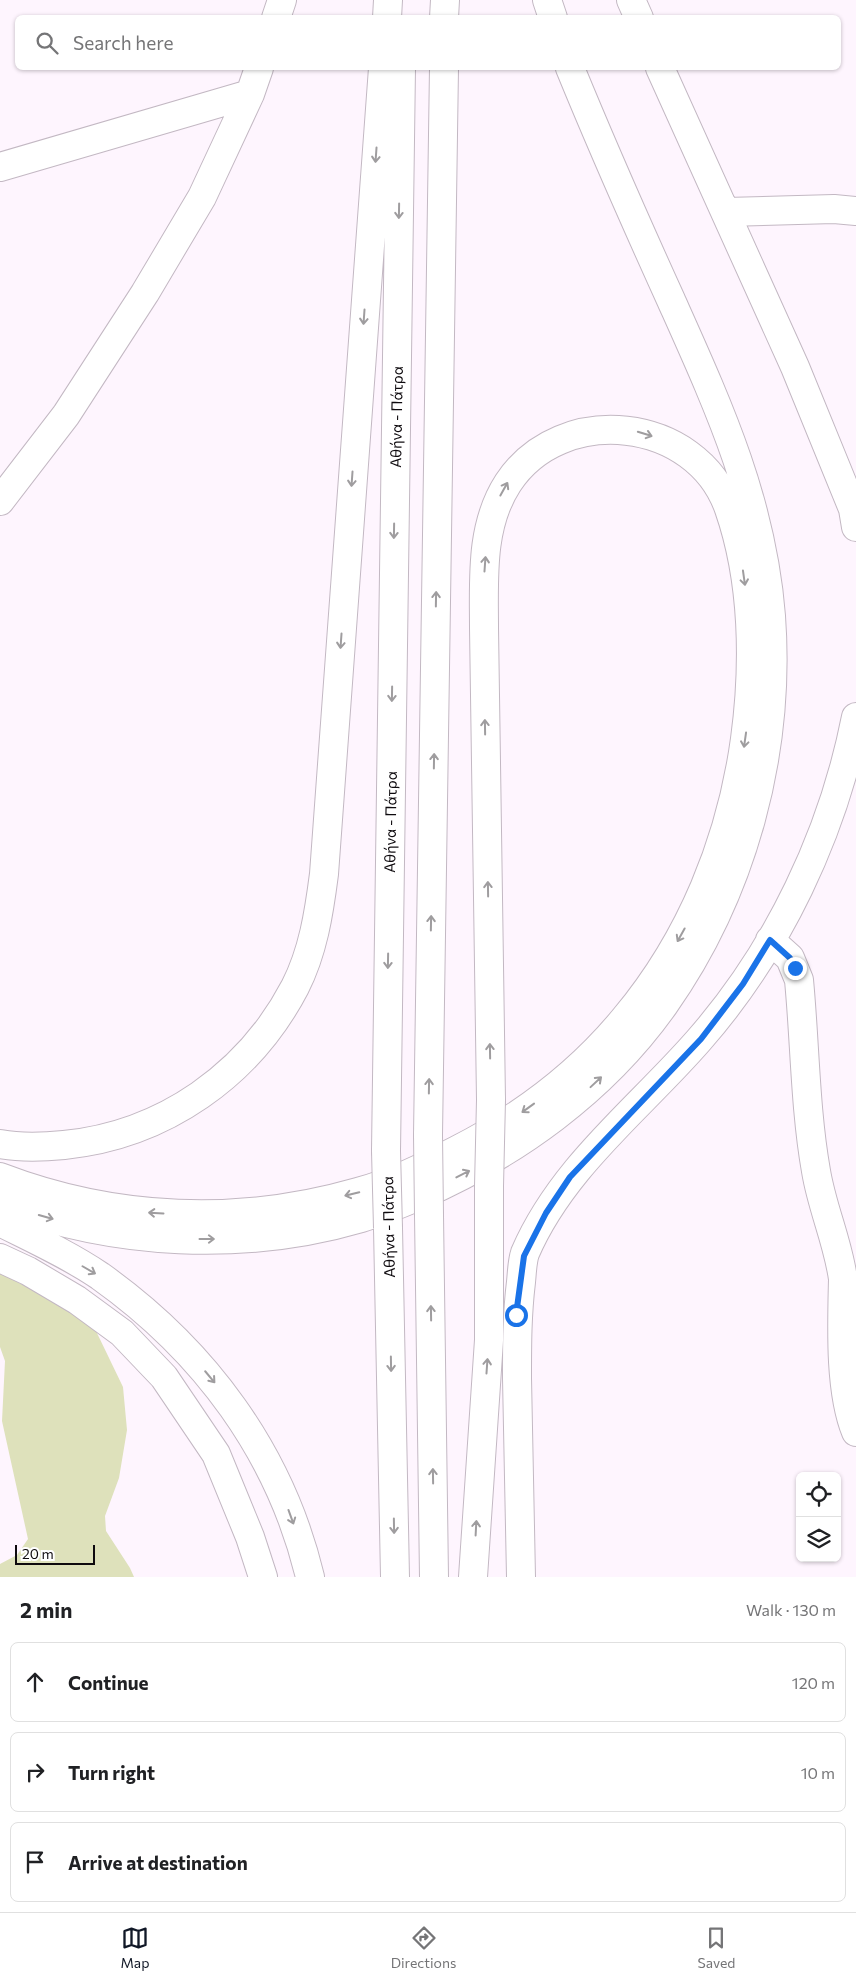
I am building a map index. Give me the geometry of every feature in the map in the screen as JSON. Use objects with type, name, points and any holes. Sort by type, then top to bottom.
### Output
[{"type":"main road","points":[[277,15],[282,0]]},
{"type":"main road","points":[[387,15],[388,0]]},
{"type":"main road","points":[[401,15],[402,0]]},
{"type":"main road","points":[[444,15],[445,0]]},
{"type":"main road","points":[[547,0],[552,15]]},
{"type":"main road","points":[[631,0],[638,15]]},
{"type":"main road","points":[[0,501],[66,414],[145,293],[202,197],[250,94],[258,70]]},
{"type":"main road","points":[[0,1144],[47,1147],[86,1143],[159,1120],[194,1101],[224,1078],[252,1050],[276,1020],[296,986],[310,950],[319,912],[324,874],[382,70]]},
{"type":"main road","name":"Αθήνα - Πάτρα","points":[[395,1577],[386,1151],[401,70]]},
{"type":"main road","points":[[434,1577],[428,1135],[444,70]]},
{"type":"main road","points":[[0,1202],[57,1220],[100,1230],[188,1239],[232,1239],[320,1228],[363,1218],[395,1206],[478,1167],[548,1123],[580,1097],[610,1069],[663,1007],[706,937],[723,900],[740,855],[754,809],[764,762],[770,714],[773,665],[766,569],[757,522],[731,438],[605,153],[571,70]]},
{"type":"main road","points":[[661,70],[726,212],[824,436],[852,509],[856,527]]},
{"type":"main road","points":[[0,167],[250,94]]},
{"type":"main road","points":[[726,212],[834,209],[856,211]]},
{"type":"main road","points":[[0,1177],[29,1188],[83,1202],[139,1212],[195,1215],[251,1213],[307,1205],[361,1192],[440,1159],[478,1140],[514,1118],[573,1072],[625,1018],[658,973],[703,892],[732,804],[742,759],[748,714],[749,621],[744,575],[736,530],[727,502],[711,477],[691,456],[666,441],[638,431],[609,429],[580,432],[553,443],[529,459],[509,481],[495,506],[487,534],[484,628],[491,1100],[489,1186],[489,1340],[473,1577]]},
{"type":"main road","points":[[520,1577],[516,1315],[524,1256],[546,1213],[570,1177],[701,1039],[743,984],[804,878],[829,816],[850,746],[856,717]]},
{"type":"main road","points":[[770,940],[790,958],[799,980],[814,1162],[843,1278],[844,1384],[848,1407],[856,1432]]},
{"type":"main road","points":[[0,1222],[99,1275],[145,1311],[188,1351],[226,1396],[258,1445],[284,1498],[304,1553],[310,1577]]},
{"type":"main road","points":[[0,1258],[28,1270],[77,1300],[122,1333],[164,1377],[216,1454],[250,1537],[263,1577]]},
{"type":"green space","points":[[0,1273],[58,1303],[96,1331],[123,1387],[127,1430],[119,1478],[105,1516],[106,1531],[134,1577],[0,1577],[0,1564],[17,1555],[28,1539],[2,1421],[5,1361],[0,1347]]},
{"type":"route","points":[[516,1315],[524,1256],[546,1213],[570,1177],[701,1039],[743,984],[770,940],[790,958],[795,968]]}]
